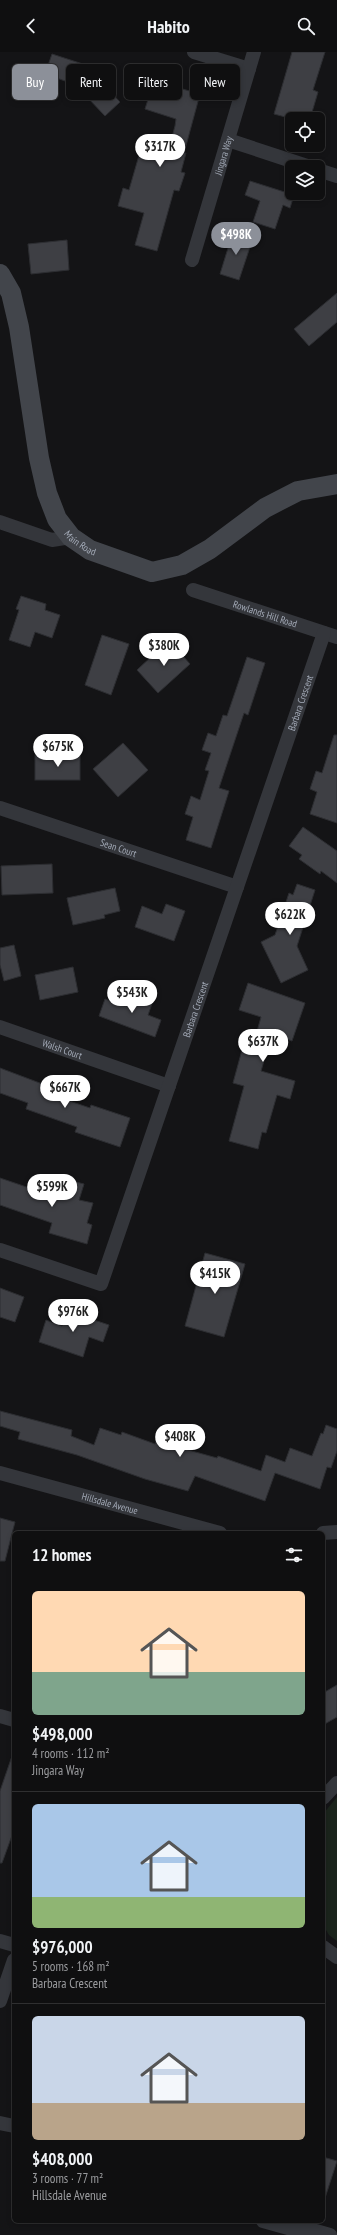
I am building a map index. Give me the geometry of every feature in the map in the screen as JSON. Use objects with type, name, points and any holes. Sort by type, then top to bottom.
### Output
[{"type":"main road","name":"Main Road","points":[[0,274],[11,293],[19,326],[39,458],[47,493],[57,519],[71,538],[90,550],[152,572],[182,565],[210,549],[265,508],[298,491],[337,484]]},
{"type":"street","points":[[194,52],[249,69]]},
{"type":"street","name":"Jingara Way","points":[[192,260],[254,52]]},
{"type":"street","points":[[228,140],[289,160]]},
{"type":"street","points":[[325,172],[337,176]]},
{"type":"street","points":[[0,522],[52,540],[71,538]]},
{"type":"street","name":"Rowlands Hill Road","points":[[193,590],[331,635]]},
{"type":"street","name":"Barbara Crescent","points":[[0,1250],[101,1284],[237,887],[331,635]]},
{"type":"street","name":"Sean Court","points":[[0,808],[237,887]]},
{"type":"street","name":"Walsh Court","points":[[0,1027],[169,1086]]},
{"type":"street","name":"Hillsdale Avenue","points":[[0,1473],[213,1531]]},
{"type":"street","points":[[325,1533],[337,1532]]},
{"type":"street","points":[[0,1716],[12,1719]]},
{"type":"street","points":[[325,1796],[337,1783]]},
{"type":"street","points":[[0,1941],[12,1944]]},
{"type":"street","points":[[325,1948],[337,1957]]},
{"type":"street","points":[[0,2001],[12,1966]]},
{"type":"street","points":[[0,2123],[12,2126]]},
{"type":"street","points":[[270,2223],[295,2230],[316,2231],[330,2235]]},
{"type":"street","points":[[306,2223],[316,2231]]},
{"type":"shaded area","points":[[337,1797],[337,1941],[329,1935],[325,1928],[325,1812]]},
{"type":"building","points":[[292,52],[325,52],[313,90],[318,92],[312,112],[285,112],[285,117],[274,114]]},
{"type":"building","points":[[52,54],[83,64],[66,64],[66,81],[58,79],[58,64],[48,64]]},
{"type":"building","points":[[182,89],[190,91],[190,100],[198,100],[184,153],[186,153],[181,172],[185,173],[179,191],[174,190],[157,251],[135,245],[144,213],[118,206],[123,188],[129,190],[142,145],[168,152],[176,119],[145,109],[148,100],[182,100]]},
{"type":"building","points":[[116,98],[120,102],[105,116],[90,100],[116,100]]},
{"type":"building","points":[[250,181],[285,192],[285,200],[292,200],[290,208],[283,205],[275,229],[253,222],[260,201],[245,195]]},
{"type":"building","points":[[233,232],[253,238],[239,280],[220,274]]},
{"type":"building","points":[[67,240],[69,270],[31,274],[28,244]]},
{"type":"building","points":[[337,293],[337,322],[309,346],[294,329]]},
{"type":"building","points":[[21,596],[46,604],[45,610],[60,615],[52,638],[35,632],[30,647],[9,640],[19,610],[16,609]]},
{"type":"building","points":[[102,635],[129,644],[111,695],[85,685]]},
{"type":"building","points":[[169,640],[190,664],[158,693],[137,670]]},
{"type":"building","points":[[247,657],[265,663],[248,715],[244,713],[219,788],[229,791],[211,848],[186,840],[193,817],[185,814],[191,796],[200,800],[209,771],[205,770],[211,753],[202,750],[208,733],[216,736],[223,715],[227,716]]},
{"type":"building","points":[[334,735],[337,735],[337,823],[310,814],[317,792],[310,789],[316,771],[322,773]]},
{"type":"building","points":[[123,743],[148,770],[118,797],[93,769]]},
{"type":"building","points":[[35,755],[80,755],[80,780],[35,780]]},
{"type":"building","points":[[303,827],[337,851],[337,883],[321,871],[320,874],[299,859],[302,855],[289,846]]},
{"type":"building","points":[[52,864],[53,893],[2,895],[1,866]]},
{"type":"building","points":[[297,884],[315,890],[297,946],[308,970],[281,983],[261,942],[275,935],[289,893],[293,895]]},
{"type":"building","points":[[115,888],[120,911],[104,915],[105,918],[73,925],[67,898]]},
{"type":"building","points":[[166,904],[185,911],[174,941],[135,927],[142,906],[162,914]]},
{"type":"building","points":[[14,945],[21,976],[4,981],[0,965],[0,948]]},
{"type":"building","points":[[73,967],[78,992],[40,1000],[35,975]]},
{"type":"building","points":[[248,983],[305,1003],[292,1041],[272,1034],[261,1071],[295,1081],[290,1099],[277,1095],[266,1133],[262,1132],[258,1149],[229,1141],[244,1086],[233,1083],[242,1050],[251,1053],[261,1017],[239,1010]]},
{"type":"building","points":[[130,992],[153,1001],[148,1015],[161,1020],[155,1037],[99,1016],[105,999],[125,1006]]},
{"type":"building","points":[[0,1068],[61,1091],[58,1097],[90,1108],[91,1105],[130,1118],[120,1147],[75,1132],[77,1127],[26,1109],[28,1103],[0,1093]]},
{"type":"building","points":[[0,1178],[59,1198],[64,1179],[84,1184],[79,1200],[93,1203],[87,1223],[92,1225],[87,1244],[49,1233],[52,1223],[0,1205]]},
{"type":"building","points":[[205,1253],[245,1264],[224,1337],[185,1326]]},
{"type":"building","points":[[0,1288],[24,1297],[15,1322],[0,1317]]},
{"type":"building","points":[[67,1311],[109,1325],[103,1342],[89,1337],[83,1357],[39,1342],[46,1320],[62,1326]]},
{"type":"building","points":[[0,1411],[72,1430],[71,1436],[94,1445],[100,1428],[121,1435],[122,1432],[155,1444],[156,1441],[217,1458],[218,1456],[261,1471],[266,1455],[285,1462],[290,1448],[312,1456],[321,1433],[323,1434],[326,1425],[337,1429],[337,1451],[331,1468],[327,1467],[320,1489],[275,1473],[265,1501],[195,1476],[188,1491],[145,1479],[77,1455],[18,1439],[20,1432],[0,1426]]},
{"type":"building","points":[[0,1518],[15,1522],[5,1561],[0,1561]]},
{"type":"building","points":[[337,1685],[337,1717],[325,1724],[325,1692]]},
{"type":"building","points":[[12,1756],[12,1836],[2,1863],[0,1863],[0,1791]]},
{"type":"building","points":[[325,2158],[337,2161],[325,2198]]}]
